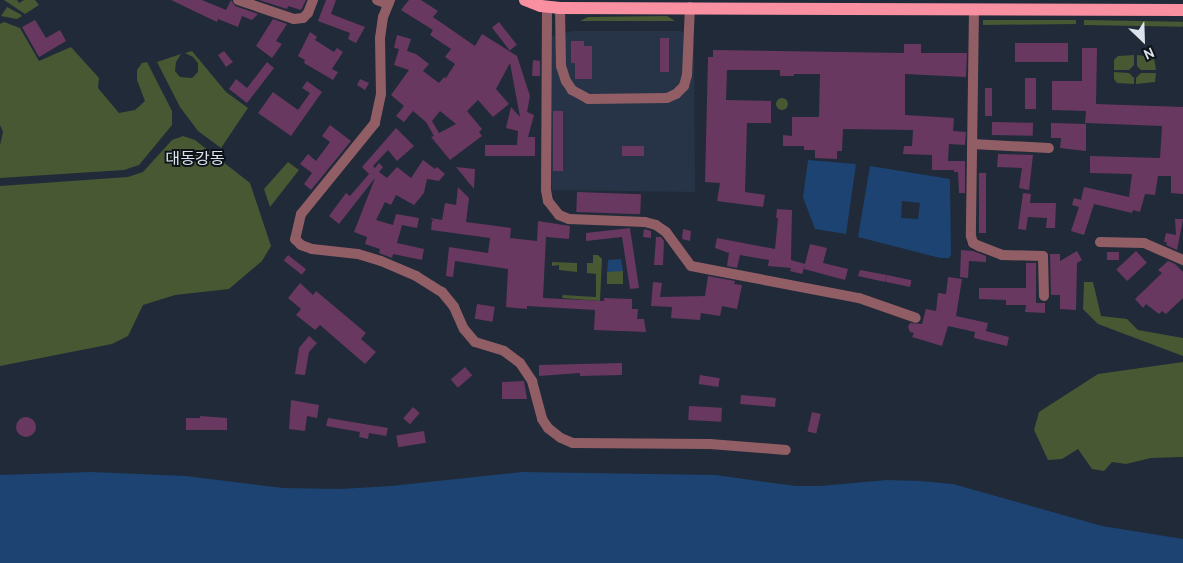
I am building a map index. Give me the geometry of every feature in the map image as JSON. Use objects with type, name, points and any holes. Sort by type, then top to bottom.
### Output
[{"type":"main road","points":[[526,0],[560,8],[974,9],[1087,5],[1183,10]]},
{"type":"street","points":[[238,0],[294,19],[302,18],[308,13],[313,0]]},
{"type":"street","points":[[377,0],[389,2],[383,16],[381,31],[380,94],[375,123],[301,214],[295,239],[301,245],[312,249],[358,254],[381,261],[416,276],[442,292],[454,307],[464,329],[474,342],[504,351],[520,363],[532,381],[542,419],[548,428],[560,438],[574,443],[710,444],[786,450]]},
{"type":"street","points":[[546,6],[546,190],[548,201],[559,215],[569,219],[645,222],[656,225],[666,232],[691,266],[859,298],[916,318]]},
{"type":"street","points":[[560,8],[561,66],[566,81],[572,90],[588,99],[667,98],[676,94],[684,86],[687,74],[690,7]]},
{"type":"street","points":[[974,9],[971,236],[973,243],[1002,255],[1043,256],[1044,296]]},
{"type":"street","points":[[972,144],[1049,148]]},
{"type":"street","points":[[1100,242],[1144,243],[1183,260]]},
{"type":"shaded area","points":[[572,31],[681,31],[694,41],[695,192],[552,190],[551,37]]},
{"type":"green space","points":[[4,0],[17,0],[19,3],[24,0],[35,0],[39,5],[25,14]]},
{"type":"green space","points":[[7,7],[22,16],[17,19],[1,16]]},
{"type":"green space","points":[[667,16],[675,21],[580,21],[588,17]]},
{"type":"green space","points":[[983,20],[1076,20],[1076,24],[983,25]]},
{"type":"green space","points":[[1084,20],[1183,22],[1183,27],[1084,25]]},
{"type":"green space","points":[[4,22],[20,28],[39,61],[71,47],[99,78],[98,88],[119,113],[135,110],[145,101],[137,80],[137,70],[142,63],[147,62],[172,111],[172,125],[139,165],[124,170],[0,178],[0,145],[3,132],[0,125],[0,24]]},
{"type":"green space","points":[[192,51],[226,92],[248,108],[221,148],[198,131],[180,107],[157,62],[181,54],[176,62],[175,71],[180,77],[192,78],[198,72],[198,63],[193,57],[185,53]]},
{"type":"green space","points":[[1134,55],[1134,65],[1129,70],[1114,70],[1114,60],[1118,56]]},
{"type":"green space","points":[[1137,55],[1154,57],[1156,70],[1141,70],[1137,66]]},
{"type":"green space","points":[[1114,72],[1129,73],[1134,78],[1134,84],[1117,83],[1114,79]]},
{"type":"green space","points":[[1141,73],[1156,73],[1155,82],[1136,84],[1136,78]]},
{"type":"green space","points":[[784,98],[787,99],[787,109],[780,110],[777,109],[776,102],[777,99]]},
{"type":"green space","points":[[183,136],[195,140],[250,183],[271,246],[262,261],[229,289],[175,295],[143,305],[128,336],[112,344],[0,366],[0,186],[128,177],[143,172],[172,140]]},
{"type":"green space","points":[[288,162],[299,170],[270,207],[264,189]]},
{"type":"green space","points":[[593,255],[598,255],[602,259],[600,301],[562,298],[563,295],[596,297],[596,274],[587,273],[587,263],[593,263]]},
{"type":"green space","points":[[552,262],[577,263],[577,272],[559,270],[559,265],[552,266]]},
{"type":"green space","points":[[607,271],[623,271],[623,284],[607,284]]},
{"type":"green space","points":[[1084,282],[1093,282],[1101,316],[1127,319],[1138,330],[1183,338],[1183,356],[1098,324],[1083,309]]},
{"type":"green space","points":[[1183,362],[1183,457],[1151,458],[1126,464],[1112,462],[1104,471],[1092,469],[1078,449],[1062,459],[1048,460],[1034,430],[1039,412],[1098,374]]},
{"type":"water","points":[[808,160],[856,164],[846,234],[815,229],[803,197]]},
{"type":"water","points":[[870,166],[950,179],[951,255],[949,258],[940,258],[858,237]],"holes":[[[902,201],[920,203],[918,219],[901,218]]]},
{"type":"water","points":[[621,259],[623,271],[607,272],[608,260]]},
{"type":"water","points":[[92,472],[186,476],[283,488],[340,489],[391,486],[522,472],[715,475],[796,486],[820,486],[887,480],[920,481],[953,484],[1102,526],[1183,539],[1183,563],[0,563],[0,475]]},
{"type":"building","points":[[171,0],[202,0],[226,10],[231,0],[235,6],[258,14],[252,20],[242,16],[238,27],[218,19],[217,22]]},
{"type":"building","points":[[259,0],[306,0],[301,10],[288,6],[287,9]]},
{"type":"building","points":[[326,0],[336,0],[331,14],[365,27],[356,43],[348,39],[350,33],[318,21]]},
{"type":"building","points":[[409,0],[421,0],[438,11],[433,17],[475,46],[482,34],[517,56],[530,96],[527,112],[534,115],[528,137],[535,137],[535,156],[485,156],[485,145],[517,145],[518,131],[506,128],[511,107],[520,117],[510,63],[496,89],[509,104],[493,117],[478,100],[467,111],[482,129],[479,132],[482,136],[450,160],[431,137],[434,136],[426,122],[413,111],[404,122],[396,116],[404,106],[391,95],[409,70],[394,65],[399,49],[394,48],[397,35],[411,39],[407,51],[416,54],[429,64],[423,71],[439,83],[444,77],[446,78],[455,64],[445,57],[451,49],[430,35],[433,30],[401,10]],"holes":[[[440,111],[456,124],[439,133],[432,121]]]},
{"type":"building","points":[[273,19],[287,24],[276,41],[282,44],[272,58],[256,46]]},
{"type":"building","points":[[35,20],[46,38],[60,30],[66,41],[39,57],[22,27]]},
{"type":"building","points":[[499,22],[517,45],[510,50],[492,28]]},
{"type":"building","points":[[310,32],[317,37],[315,40],[334,52],[337,48],[343,52],[332,69],[338,72],[333,80],[304,63],[305,60],[298,56]]},
{"type":"building","points":[[660,38],[669,38],[669,72],[660,72]]},
{"type":"building","points":[[571,41],[584,41],[584,46],[592,46],[592,79],[575,79],[575,63],[571,63]]},
{"type":"building","points":[[1015,43],[1068,43],[1068,62],[1015,62]]},
{"type":"building","points":[[904,44],[921,44],[921,53],[967,53],[966,77],[905,74],[905,115],[954,118],[953,131],[966,132],[965,145],[949,144],[948,161],[965,161],[965,193],[959,193],[958,172],[954,172],[954,170],[932,170],[932,155],[903,154],[904,146],[912,146],[913,130],[843,129],[842,151],[837,151],[837,159],[815,158],[815,150],[804,150],[804,146],[783,146],[783,135],[792,136],[792,117],[819,117],[820,74],[780,76],[780,70],[727,70],[726,100],[771,101],[771,123],[747,123],[745,192],[765,195],[763,207],[717,201],[720,183],[705,182],[708,57],[713,57],[713,50],[904,53]]},
{"type":"building","points":[[1082,48],[1097,48],[1096,104],[1183,107],[1183,194],[1171,193],[1171,176],[1158,176],[1155,195],[1145,194],[1140,212],[1133,210],[1132,213],[1094,204],[1084,235],[1071,231],[1079,207],[1072,205],[1074,198],[1081,200],[1084,187],[1129,197],[1132,174],[1090,173],[1090,156],[1160,158],[1162,126],[1085,123],[1086,111],[1052,110],[1052,81],[1082,81]]},
{"type":"building","points":[[224,51],[233,62],[226,67],[218,55]]},
{"type":"building","points":[[533,60],[540,61],[540,76],[532,76]]},
{"type":"building","points":[[267,62],[274,68],[247,103],[229,89],[236,79],[247,88]]},
{"type":"building","points":[[1025,78],[1036,78],[1036,109],[1025,109]]},
{"type":"building","points":[[360,79],[369,83],[365,90],[357,85]]},
{"type":"building","points":[[307,81],[322,92],[291,136],[258,113],[273,92],[298,110],[310,93],[302,88]]},
{"type":"building","points":[[985,88],[992,88],[992,116],[985,116]]},
{"type":"building","points":[[553,111],[563,111],[563,171],[553,171]]},
{"type":"building","points":[[992,122],[1033,123],[1033,136],[992,135]]},
{"type":"building","points":[[1051,123],[1086,124],[1086,151],[1060,148],[1061,138],[1051,138]]},
{"type":"building","points":[[330,125],[351,141],[311,190],[304,184],[312,173],[300,164],[308,154],[316,161],[330,142],[322,136]]},
{"type":"building","points":[[396,128],[414,146],[397,161],[388,150],[373,166],[375,168],[379,163],[383,167],[379,172],[387,178],[397,167],[411,178],[423,160],[435,169],[437,167],[445,174],[439,181],[427,179],[424,193],[414,205],[396,195],[391,205],[385,202],[376,220],[393,225],[396,214],[419,218],[417,228],[402,225],[397,243],[424,249],[422,260],[393,254],[392,258],[379,253],[380,249],[365,244],[367,237],[354,232],[375,178],[339,224],[329,216],[346,193],[350,196],[369,174],[362,167]]},
{"type":"building","points":[[622,146],[644,146],[644,156],[622,156]]},
{"type":"building","points":[[998,154],[1033,155],[1029,190],[1019,188],[1022,168],[997,167]]},
{"type":"building","points":[[456,167],[475,169],[474,189]]},
{"type":"building","points":[[979,173],[986,173],[986,233],[979,233]]},
{"type":"building","points":[[458,187],[469,198],[466,222],[511,228],[510,238],[537,241],[538,221],[570,226],[569,239],[546,237],[543,298],[604,301],[604,298],[632,299],[632,309],[638,309],[637,319],[644,319],[646,332],[594,330],[595,310],[527,306],[527,309],[506,307],[508,269],[455,261],[453,277],[446,276],[449,247],[488,253],[490,238],[431,230],[432,221],[434,221],[430,218],[442,220],[445,203],[456,205]]},
{"type":"building","points":[[577,192],[641,194],[640,214],[576,212]]},
{"type":"building","points":[[1023,193],[1031,194],[1030,203],[1056,203],[1055,228],[1046,228],[1047,218],[1028,217],[1026,230],[1018,229]]},
{"type":"building","points":[[777,209],[792,210],[791,260],[805,264],[810,244],[827,248],[823,263],[848,269],[845,280],[804,269],[805,265],[802,274],[790,271],[791,268],[768,266],[769,260],[740,255],[737,268],[727,266],[729,253],[715,248],[717,238],[775,249]]},
{"type":"building","points":[[1175,219],[1183,219],[1177,250],[1166,245],[1167,242],[1164,242],[1166,233],[1176,235]]},
{"type":"building","points":[[630,228],[639,288],[630,289],[622,237],[586,241],[586,233]]},
{"type":"building","points":[[644,229],[651,231],[651,238],[643,237]]},
{"type":"building","points":[[683,229],[691,231],[690,241],[682,239]]},
{"type":"building","points":[[656,237],[661,237],[664,241],[663,265],[654,265]]},
{"type":"building","points":[[961,250],[973,251],[986,256],[986,262],[969,261],[968,278],[960,277]]},
{"type":"building","points":[[1077,251],[1082,260],[1077,263],[1076,310],[1060,309],[1060,295],[1051,295],[1050,254],[1060,254],[1060,261]]},
{"type":"building","points":[[1136,251],[1147,263],[1127,281],[1116,269]]},
{"type":"building","points":[[1107,252],[1119,252],[1119,260],[1107,260]]},
{"type":"building","points":[[288,255],[306,269],[302,275],[284,261]]},
{"type":"building","points":[[1168,261],[1175,264],[1183,272],[1183,298],[1166,314],[1162,311],[1159,314],[1146,304],[1143,308],[1135,299],[1162,273],[1158,270]]},
{"type":"building","points":[[1026,263],[1036,263],[1036,303],[1045,303],[1045,313],[1025,312],[1026,305],[1006,305],[1006,300],[979,299],[979,288],[1026,288]]},
{"type":"building","points":[[860,270],[887,275],[885,282],[858,276]]},
{"type":"building","points":[[887,275],[911,280],[910,287],[886,282]]},
{"type":"building","points":[[708,276],[735,281],[734,284],[742,285],[737,309],[722,306],[720,316],[701,313],[700,320],[671,318],[672,307],[651,306],[653,282],[662,283],[660,297],[705,296]]},
{"type":"building","points":[[948,277],[962,279],[956,316],[988,323],[986,331],[1009,337],[1007,346],[974,338],[975,332],[948,326],[942,346],[912,337],[914,333],[910,332],[908,327],[910,323],[922,324],[926,309],[936,311],[938,293],[946,294]]},
{"type":"building","points":[[300,283],[313,295],[316,291],[366,333],[361,339],[376,352],[365,364],[320,325],[315,330],[296,315],[301,309],[288,298]]},
{"type":"building","points":[[477,304],[495,307],[492,322],[475,319]]},
{"type":"building","points":[[309,336],[317,343],[309,352],[305,375],[295,374],[299,348]]},
{"type":"building","points":[[622,363],[622,375],[580,376],[580,373],[539,376],[539,365]]},
{"type":"building","points":[[465,367],[472,375],[458,388],[451,379]]},
{"type":"building","points":[[700,375],[720,378],[718,387],[699,384]]},
{"type":"building","points":[[524,381],[527,399],[502,399],[502,382]]},
{"type":"building","points":[[741,395],[776,398],[775,407],[740,404]]},
{"type":"building","points":[[291,400],[319,405],[317,418],[307,416],[305,431],[289,429]]},
{"type":"building","points":[[689,406],[722,408],[721,422],[688,420]]},
{"type":"building","points":[[413,407],[420,413],[410,424],[403,418]]},
{"type":"building","points":[[812,412],[821,414],[816,434],[808,431]]},
{"type":"building","points":[[200,416],[227,418],[227,430],[186,430],[186,418],[200,418]]},
{"type":"building","points":[[26,417],[33,420],[36,427],[33,434],[26,437],[19,434],[16,427],[19,420]]},
{"type":"building","points":[[328,418],[388,428],[386,436],[369,433],[368,439],[359,437],[360,432],[326,426]]},
{"type":"building","points":[[424,431],[426,443],[398,447],[396,435]]},
{"type":"district","name":"대동강동","points":[[195,159]]}]
